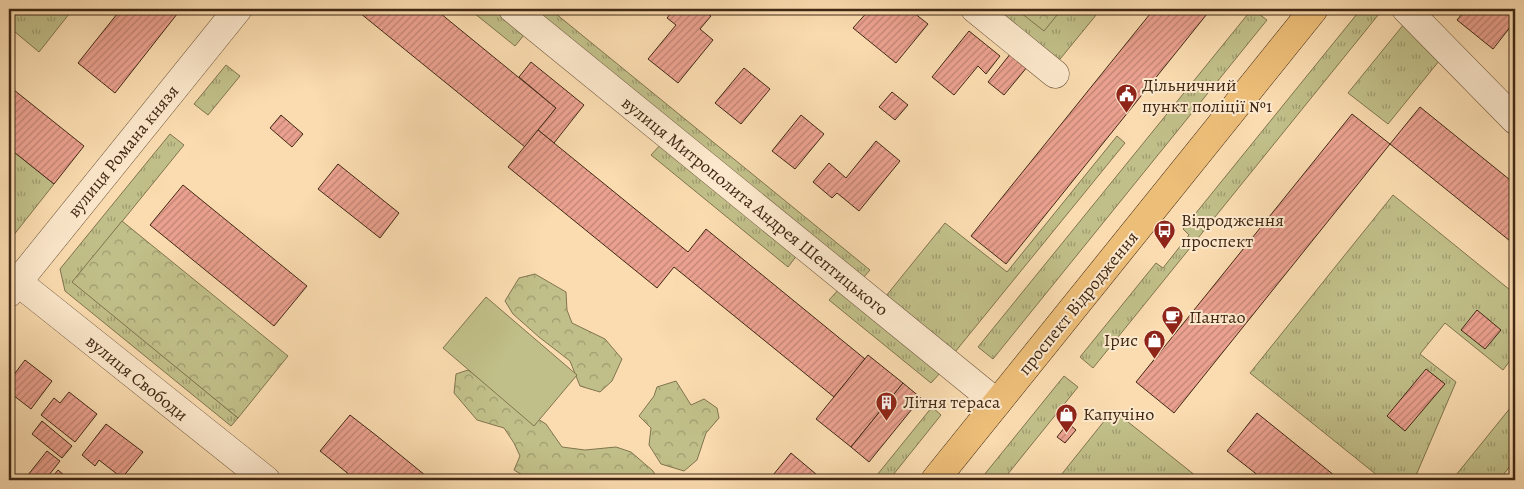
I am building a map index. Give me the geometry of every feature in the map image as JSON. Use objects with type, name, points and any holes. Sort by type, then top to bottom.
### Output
[{"type":"main road","name":"проспект Відродження","points":[[935,480],[1314,9]]},
{"type":"street","name":"вулиця Романа князя","points":[[12,284],[238,9]]},
{"type":"street","name":"вулиця Митрополита Андрея Шептицького","points":[[512,9],[997,403]]},
{"type":"street","points":[[975,9],[1055,74]]},
{"type":"street","points":[[1406,9],[1515,120]]},
{"type":"street","name":"вулиця Свободи","points":[[12,284],[266,480]]},
{"type":"green space","points":[[9,9],[73,9],[39,52],[9,27]]},
{"type":"green space","points":[[469,9],[492,9],[524,35],[515,46]]},
{"type":"green space","points":[[532,9],[550,9],[870,270],[863,278]]},
{"type":"green space","points":[[987,9],[1101,9],[1056,64]]},
{"type":"green space","points":[[1016,9],[1062,9],[1044,31]]},
{"type":"green space","points":[[1252,9],[1267,20],[993,359],[978,347]]},
{"type":"green space","points":[[1361,9],[1383,9],[1093,368],[1080,357],[1156,263],[1163,268],[1189,235],[1183,229]]},
{"type":"green space","points":[[1404,24],[1439,61],[1388,124],[1348,93]]},
{"type":"green space","points":[[226,65],[240,76],[208,115],[194,104]]},
{"type":"green space","points":[[170,134],[184,145],[73,282],[238,418],[231,426],[65,291],[60,269]]},
{"type":"green space","points":[[1117,136],[1125,143],[955,352],[886,296],[945,223],[1007,272]]},
{"type":"green space","points":[[662,143],[798,254],[788,267],[651,155]]},
{"type":"green space","points":[[9,148],[54,184],[9,241]]},
{"type":"green space","points":[[1393,195],[1515,294],[1515,354],[1503,370],[1445,323],[1420,354],[1456,382],[1414,480],[1383,480],[1250,373]]},
{"type":"green space","points":[[122,221],[288,356],[238,418],[72,282]]},
{"type":"green space","points":[[535,274],[566,292],[567,310],[572,323],[605,339],[622,359],[612,381],[600,392],[580,386],[570,361],[513,314],[505,301],[519,278]]},
{"type":"green space","points":[[840,288],[942,371],[931,383],[829,300]]},
{"type":"green space","points":[[486,297],[577,375],[534,426],[443,348]]},
{"type":"green space","points":[[468,370],[515,405],[546,424],[562,447],[585,450],[616,447],[631,452],[653,471],[658,480],[548,480],[524,476],[514,470],[520,456],[504,428],[477,420],[454,393],[456,374]]},
{"type":"green space","points":[[1064,376],[1078,387],[1003,480],[980,480]]},
{"type":"green space","points":[[676,381],[691,405],[704,399],[717,408],[719,418],[706,433],[697,460],[684,471],[661,464],[649,445],[651,428],[639,416],[654,396],[657,387]]},
{"type":"green space","points":[[1515,402],[1515,460],[1499,480],[1452,480]]},
{"type":"green space","points":[[932,407],[941,415],[889,480],[873,480]]},
{"type":"green space","points":[[1113,410],[1201,480],[1057,480]]},
{"type":"building","points":[[121,9],[181,9],[115,93],[78,63]]},
{"type":"building","points":[[355,9],[435,9],[556,108],[525,147]]},
{"type":"building","points":[[674,9],[701,9],[711,16],[700,29],[713,40],[678,83],[648,59],[676,25],[667,18]]},
{"type":"building","points":[[870,9],[909,9],[928,24],[896,63],[853,28]]},
{"type":"building","points":[[1154,9],[1211,9],[1006,264],[971,236]]},
{"type":"building","points":[[1466,9],[1515,9],[1515,21],[1493,49],[1457,20]]},
{"type":"building","points":[[969,31],[1000,56],[986,74],[978,66],[954,95],[932,77]]},
{"type":"building","points":[[1011,53],[1028,66],[1004,95],[988,82]]},
{"type":"building","points":[[531,62],[584,105],[554,143],[538,130],[556,108],[519,77]]},
{"type":"building","points":[[744,68],[770,89],[741,124],[715,103]]},
{"type":"building","points":[[9,86],[84,146],[54,184],[9,148]]},
{"type":"building","points":[[892,92],[908,105],[895,120],[879,107]]},
{"type":"building","points":[[1420,107],[1515,184],[1515,245],[1390,144]]},
{"type":"building","points":[[1352,114],[1390,144],[1174,413],[1136,382]]},
{"type":"building","points":[[281,115],[303,134],[292,147],[270,128]]},
{"type":"building","points":[[801,115],[824,134],[795,169],[772,151]]},
{"type":"building","points":[[538,130],[688,252],[706,229],[865,359],[834,397],[674,267],[657,288],[508,167]]},
{"type":"building","points":[[876,141],[900,161],[859,211],[837,193],[832,198],[813,182],[829,163],[846,178]]},
{"type":"building","points":[[338,164],[399,213],[380,238],[318,189]]},
{"type":"building","points":[[183,185],[307,286],[274,326],[150,225]]},
{"type":"building","points":[[1477,310],[1501,330],[1485,349],[1461,330]]},
{"type":"building","points":[[868,355],[903,383],[851,447],[816,419]]},
{"type":"building","points":[[25,360],[52,381],[31,409],[9,392],[9,381]]},
{"type":"building","points":[[1426,369],[1445,384],[1405,431],[1387,416]]},
{"type":"building","name":"Літня тераса","points":[[903,383],[921,398],[869,462],[851,447]]},
{"type":"building","points":[[69,392],[97,414],[75,442],[41,415],[54,398],[60,403]]},
{"type":"building","points":[[1257,413],[1340,480],[1264,480],[1227,451]]},
{"type":"building","points":[[350,415],[431,480],[356,480],[320,451]]},
{"type":"building","points":[[42,421],[72,446],[62,458],[32,434]]},
{"type":"building","name":"Капучіно","points":[[1068,423],[1076,430],[1065,443],[1057,437]]},
{"type":"building","points":[[106,424],[143,452],[122,478],[99,460],[95,466],[82,455]]},
{"type":"building","points":[[47,451],[60,461],[45,480],[24,480]]},
{"type":"building","points":[[791,453],[823,480],[769,480]]},
{"type":"building","points":[[58,470],[70,480],[50,480]]},
{"type":"place","name":"Дільничний пункт поліції №1","points":[[1126,114]]},
{"type":"place","name":"Відродження проспект","points":[[1165,249]]},
{"type":"place","name":"Пантао","points":[[1173,336]]},
{"type":"place","name":"Ірис","points":[[1154,359]]},
{"type":"place","name":"Літня тераса","points":[[887,421]]},
{"type":"place","name":"Капучіно","points":[[1067,433]]}]
